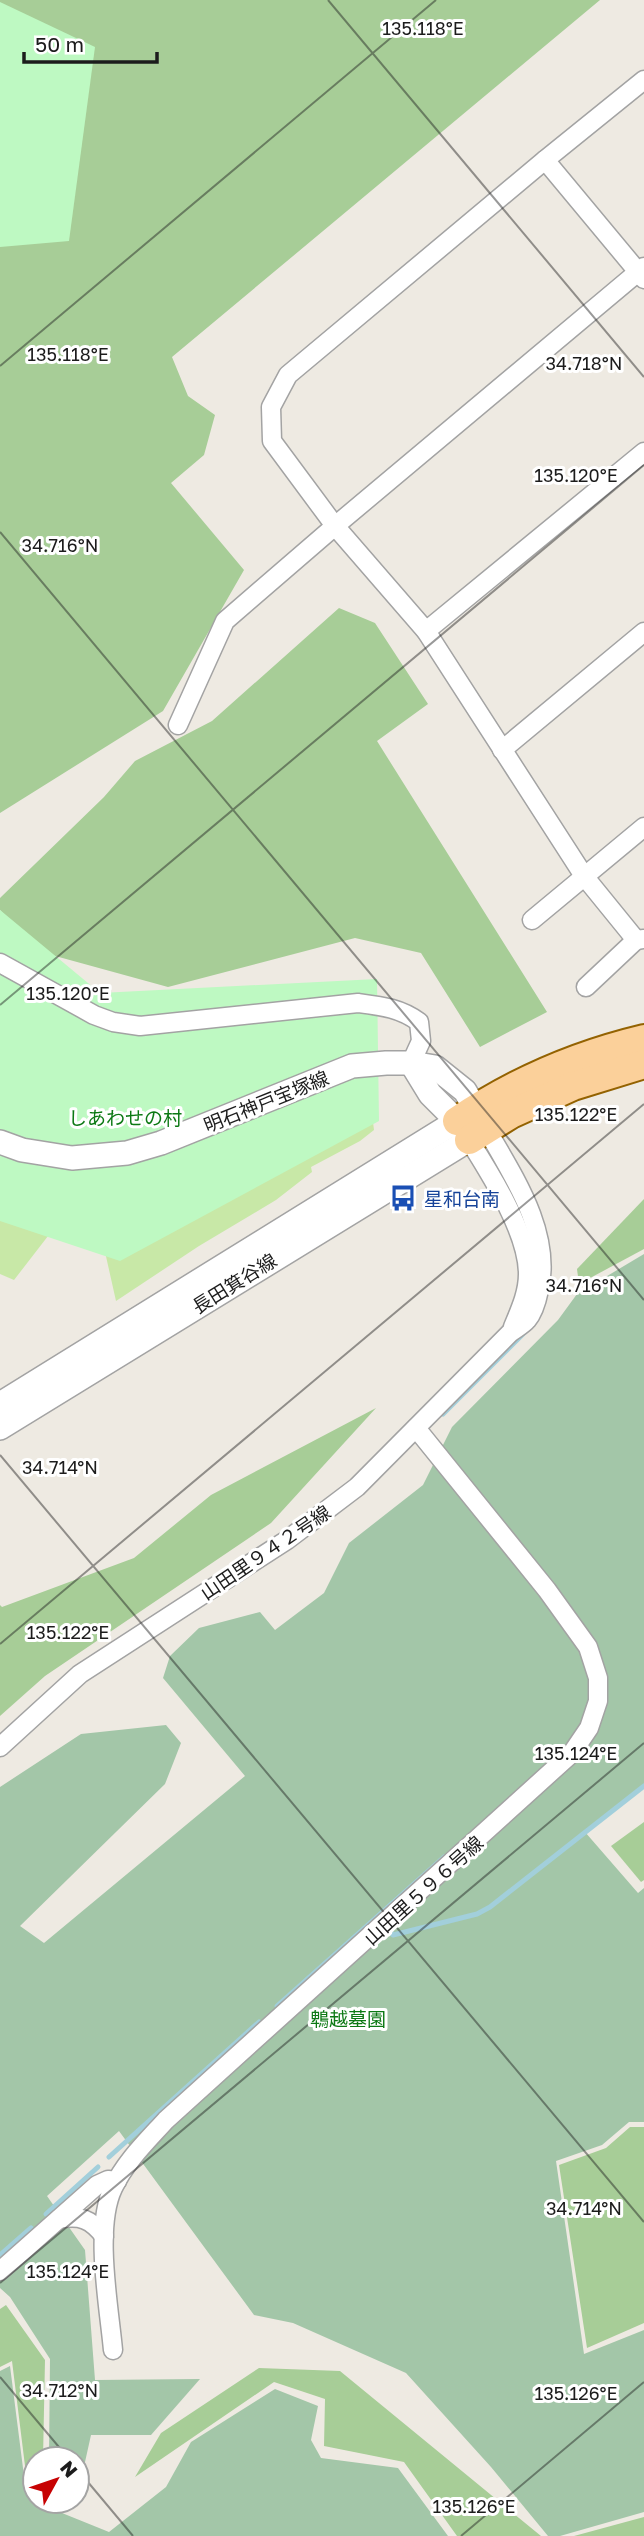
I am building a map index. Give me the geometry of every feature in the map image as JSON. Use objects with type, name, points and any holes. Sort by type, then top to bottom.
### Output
[{"type":"main road","points":[[472,1124],[565,1062],[644,1039]]},
{"type":"main road","points":[[472,1124],[511,1114],[573,1086],[644,1065]]},
{"type":"street","points":[[586,987],[640,939],[584,876],[426,631],[335,526],[272,441],[271,407],[288,375],[644,80]]},
{"type":"street","points":[[178,725],[225,621],[335,526],[642,273],[545,160]]},
{"type":"street","points":[[426,631],[644,452]]},
{"type":"street","points":[[502,750],[644,632]]},
{"type":"street","points":[[533,920],[644,827]]},
{"type":"street","points":[[0,963],[94,1015],[113,1022],[140,1026],[358,1003],[387,1007],[407,1013],[419,1022],[421,1041],[411,1063]]},
{"type":"street","name":"明石神戸宝塚線","points":[[0,1142],[22,1150],[72,1158],[127,1153],[161,1143],[352,1066],[411,1063],[435,1067],[456,1082],[472,1124]]},
{"type":"street","name":"山田里９４２号線","points":[[0,1747],[80,1674],[287,1540],[358,1487],[510,1333],[528,1320],[537,1304],[541,1283],[542,1259],[536,1229],[472,1124]]},
{"type":"street","name":"長田箕谷線","points":[[0,1404],[472,1124]]},
{"type":"street","name":"長田箕谷線","points":[[0,1428],[472,1124]]},
{"type":"street","name":"山田里５９６号線","points":[[113,2350],[104,2236],[111,2191],[124,2168],[166,2120],[572,1753],[589,1728],[598,1701],[598,1678],[588,1647],[547,1590],[416,1428]]},
{"type":"street","points":[[0,2271],[97,2185],[108,2180],[117,2180]]},
{"type":"street","points":[[59,2219],[83,2217],[104,2236]]},
{"type":"green space","points":[[0,0],[600,0],[172,357],[188,396],[215,415],[204,455],[171,483],[244,570],[163,711],[0,813]]},
{"type":"green space","points":[[0,2],[95,47],[69,241],[0,247]]},
{"type":"green space","points":[[339,608],[375,623],[428,704],[377,741],[547,1012],[480,1047],[421,953],[355,938],[168,987],[37,951],[0,910],[0,898],[104,797],[135,761],[212,721]]},
{"type":"green space","name":"しあわせの村","points":[[0,910],[100,993],[377,979],[379,1121],[120,1261],[0,1221]]},
{"type":"green space","points":[[370,1099],[374,1130],[360,1141],[311,1167],[312,1172],[276,1200],[199,1246],[116,1301],[101,1234],[55,1227],[14,1280],[0,1274],[0,1178]]},
{"type":"green space","points":[[644,1199],[644,1249],[579,1284],[577,1269]]},
{"type":"green space","name":"鵯越墓園","points":[[644,1254],[644,1785],[585,1832],[638,1893],[644,1888],[644,2122],[629,2122],[602,2145],[556,2161],[584,2354],[644,2330],[644,2512],[560,2536],[548,2536],[491,2467],[406,2373],[293,2323],[254,2315],[119,2131],[47,2196],[85,2250],[95,2380],[200,2379],[151,2435],[91,2435],[89,2445],[49,2445],[50,2359],[10,2297],[0,2288],[0,1787],[81,1734],[166,1725],[181,1743],[165,1784],[20,1926],[44,1943],[245,1776],[163,1678],[170,1656],[199,1628],[260,1612],[275,1630],[324,1593],[349,1543],[423,1485],[452,1427],[558,1320],[577,1294]]},
{"type":"green space","points":[[376,1408],[271,1523],[45,1676],[0,1716],[0,1605],[2,1607],[134,1558],[211,1495]]},
{"type":"green space","points":[[644,1822],[644,1880],[641,1882],[611,1846]]},
{"type":"green space","points":[[630,2127],[644,2127],[644,2323],[587,2348],[559,2165],[606,2148]]},
{"type":"green space","points":[[6,2305],[45,2360],[43,2445],[22,2445],[12,2361],[0,2367],[0,2309]]},
{"type":"green space","points":[[10,2366],[21,2452],[21,2515],[67,2515],[109,2532],[166,2487],[191,2442],[275,2389],[318,2406],[311,2440],[321,2458],[398,2468],[448,2536],[0,2536],[0,2371]]},
{"type":"green space","points":[[259,2368],[340,2371],[541,2536],[457,2536],[404,2462],[324,2446],[325,2399],[274,2382],[135,2477],[161,2433]]},
{"type":"green space","points":[[644,2517],[644,2536],[574,2536]]},
{"type":"waterway","points":[[443,1414],[528,1329]]},
{"type":"waterway","points":[[390,1931],[393,1935],[477,1914],[490,1907],[644,1786]]},
{"type":"waterway","points":[[277,2006],[444,1857]]},
{"type":"waterway","points":[[109,2157],[259,2022]]},
{"type":"waterway","points":[[46,2214],[98,2167]]},
{"type":"waterway","points":[[0,2255],[31,2228]]},
{"type":"place","name":"星和台南","points":[[403,1198]]}]
